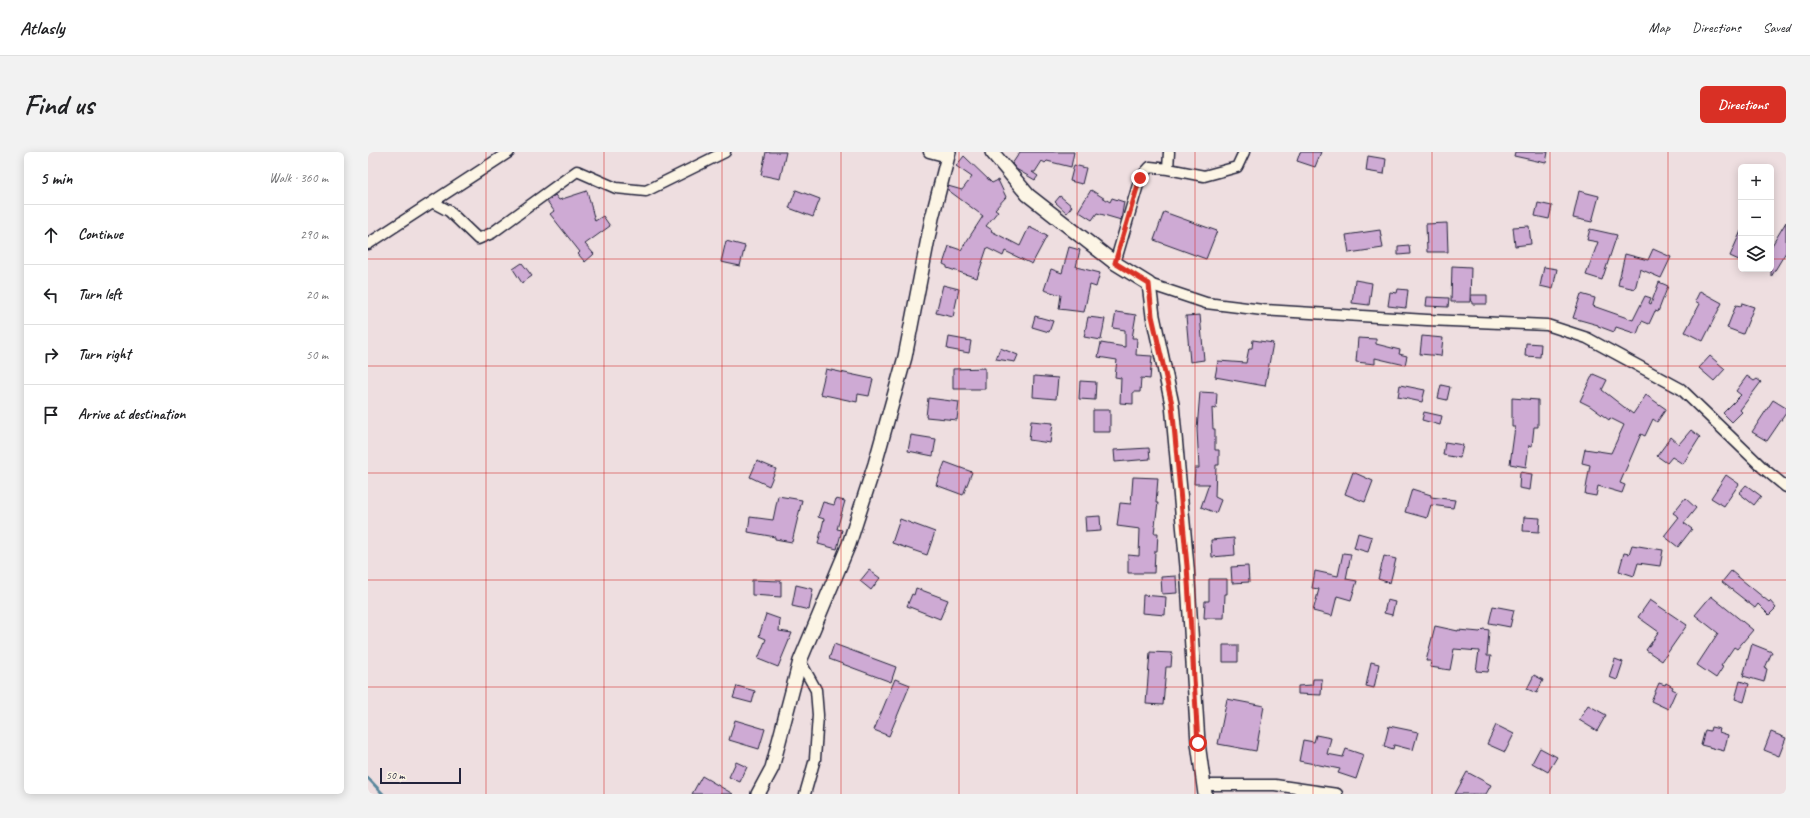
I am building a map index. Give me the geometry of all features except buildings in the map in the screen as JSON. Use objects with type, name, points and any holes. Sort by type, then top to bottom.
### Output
[{"type":"street","points":[[368,244],[509,152]]},
{"type":"street","points":[[432,202],[449,211],[478,238],[492,233],[577,171],[616,188],[646,190],[725,152]]},
{"type":"street","points":[[758,794],[772,768],[800,661],[849,544],[875,464],[905,357],[932,218],[949,155],[930,152]]},
{"type":"street","points":[[992,152],[1028,195],[1115,263],[1149,284],[1206,303],[1263,310],[1427,320],[1547,325],[1581,335],[1681,390],[1763,468],[1786,487]]},
{"type":"street","points":[[1168,169],[1170,152]]},
{"type":"street","points":[[1115,263],[1140,178],[1150,167],[1204,176],[1237,167],[1244,152]]},
{"type":"street","points":[[1149,284],[1152,316],[1172,404],[1187,566],[1198,743],[1204,789],[1275,785],[1337,794]]},
{"type":"street","points":[[800,661],[816,690],[818,715],[815,759],[805,794]]},
{"type":"waterway","points":[[368,778],[383,794]]},
{"type":"route","points":[[1140,178],[1115,263],[1149,284],[1152,316],[1172,404],[1187,566],[1198,743]]}]
